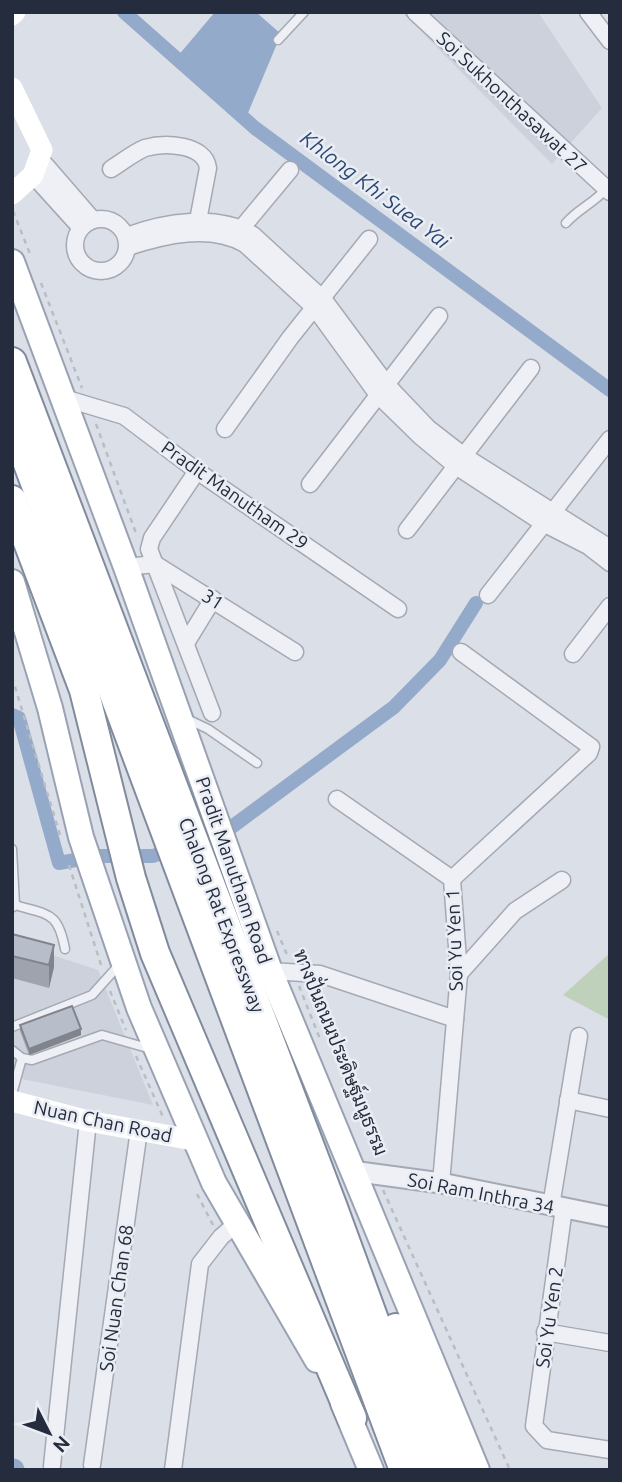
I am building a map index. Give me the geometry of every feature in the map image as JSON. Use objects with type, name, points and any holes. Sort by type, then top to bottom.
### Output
[{"type":"highway","name":"Chalong Rat Expressway","points":[[12,362],[332,1205],[429,1470]]},
{"type":"highway","name":"Chalong Rat Expressway","points":[[12,421],[404,1470]]},
{"type":"highway","points":[[12,500],[59,620],[101,746],[125,857],[155,953],[193,1048],[302,1294],[352,1418]]},
{"type":"highway","points":[[332,1205],[361,1244],[454,1470]]},
{"type":"main road","points":[[12,88],[36,132],[42,150],[37,168],[12,194]]},
{"type":"main road","name":"Pradit Manutham Road","points":[[12,262],[222,834],[364,1173],[477,1470]]},
{"type":"main road","points":[[15,597],[50,708],[79,854],[193,1140],[236,1224],[352,1418],[371,1470]]},
{"type":"main road","name":"Nuan Chan Road","points":[[12,1101],[88,1121],[193,1140]]},
{"type":"street","name":"Soi Sukhonthasawat 27","points":[[415,12],[608,191]]},
{"type":"street","points":[[587,12],[610,41]]},
{"type":"street","points":[[111,169],[148,147],[179,147],[200,152],[207,159],[208,168],[197,228]]},
{"type":"street","points":[[37,168],[87,224]]},
{"type":"street","points":[[237,233],[290,170]]},
{"type":"street","points":[[107,219],[120,226],[127,242],[124,259],[115,268],[103,272],[91,270],[81,262],[75,251],[75,239],[87,224],[107,219]]},
{"type":"street","points":[[127,242],[197,228],[237,233],[255,252],[319,303],[382,390],[460,461],[610,563]]},
{"type":"street","points":[[225,429],[290,338],[369,239]]},
{"type":"street","points":[[310,484],[439,316]]},
{"type":"street","points":[[407,530],[531,368]]},
{"type":"street","name":"Pradit Manutham 29","points":[[64,398],[124,416],[197,471],[398,609]]},
{"type":"street","points":[[488,595],[610,439]]},
{"type":"street","points":[[197,471],[149,543],[212,713]]},
{"type":"street","points":[[546,518],[610,548]]},
{"type":"street","points":[[126,567],[155,564]]},
{"type":"street","name":"31","points":[[155,564],[295,652]]},
{"type":"street","points":[[186,643],[213,599]]},
{"type":"street","points":[[573,654],[610,606]]},
{"type":"street","points":[[452,879],[589,753],[591,747],[461,652]]},
{"type":"street","name":"Soi Yu Yen 1","points":[[337,799],[452,879],[459,974],[441,1183]]},
{"type":"street","points":[[459,974],[515,911],[562,880]]},
{"type":"street","points":[[281,971],[320,974],[455,1019]]},
{"type":"street","name":"Soi Yu Yen 2","points":[[579,1036],[568,1100],[534,1426],[547,1440],[610,1450]]},
{"type":"street","points":[[568,1100],[610,1109]]},
{"type":"street","points":[[52,1466],[88,1121]]},
{"type":"street","name":"Soi Nuan Chan 68","points":[[92,1465],[139,1130]]},
{"type":"street","name":"Soi Ram Inthra 34","points":[[364,1173],[441,1183],[610,1217]]},
{"type":"street","points":[[173,1470],[200,1264],[221,1237],[236,1224]]},
{"type":"street","points":[[545,1332],[610,1343]]},
{"type":"lane","points":[[278,40],[304,12]]},
{"type":"lane","points":[[566,223],[579,209],[608,191]]},
{"type":"lane","points":[[180,717],[208,729],[257,763]]},
{"type":"lane","points":[[12,849],[14,906],[50,914],[57,920],[65,949]]},
{"type":"lane","points":[[12,1027],[92,995],[122,961]]},
{"type":"lane","points":[[12,1050],[22,1058],[32,1060],[102,1035],[157,1051]]},
{"type":"lane","points":[[12,1094],[22,1058]]},
{"type":"path","points":[[12,677],[79,854]]},
{"type":"path","name":"ทางปั่นถนนประดิษฐ์มนูธรรม","points":[[273,920],[281,971],[320,1039]]},
{"type":"path","name":"ทางปั่นถนนประดิษฐ์มนูธรรม","points":[[364,1173],[510,1470]]},
{"type":"shaded area","points":[[402,12],[538,12],[602,108],[552,164]]},
{"type":"shaded area","points":[[12,942],[98,970],[153,1105],[12,1077]]},
{"type":"green space","points":[[610,953],[610,1020],[563,995]]},
{"type":"water","points":[[215,12],[256,12],[281,34],[248,113],[177,57]]},
{"type":"building","points":[[12,934],[54,945],[49,965],[12,956]]},
{"type":"building","points":[[72,1006],[81,1029],[29,1049],[20,1025]]},
{"type":"waterway","name":"Khlong Khi Suea Yai","points":[[124,12],[255,128],[610,390]]},
{"type":"waterway","points":[[12,715],[19,718],[59,863],[97,856],[153,856],[229,829],[394,707],[440,660],[476,603]]}]
